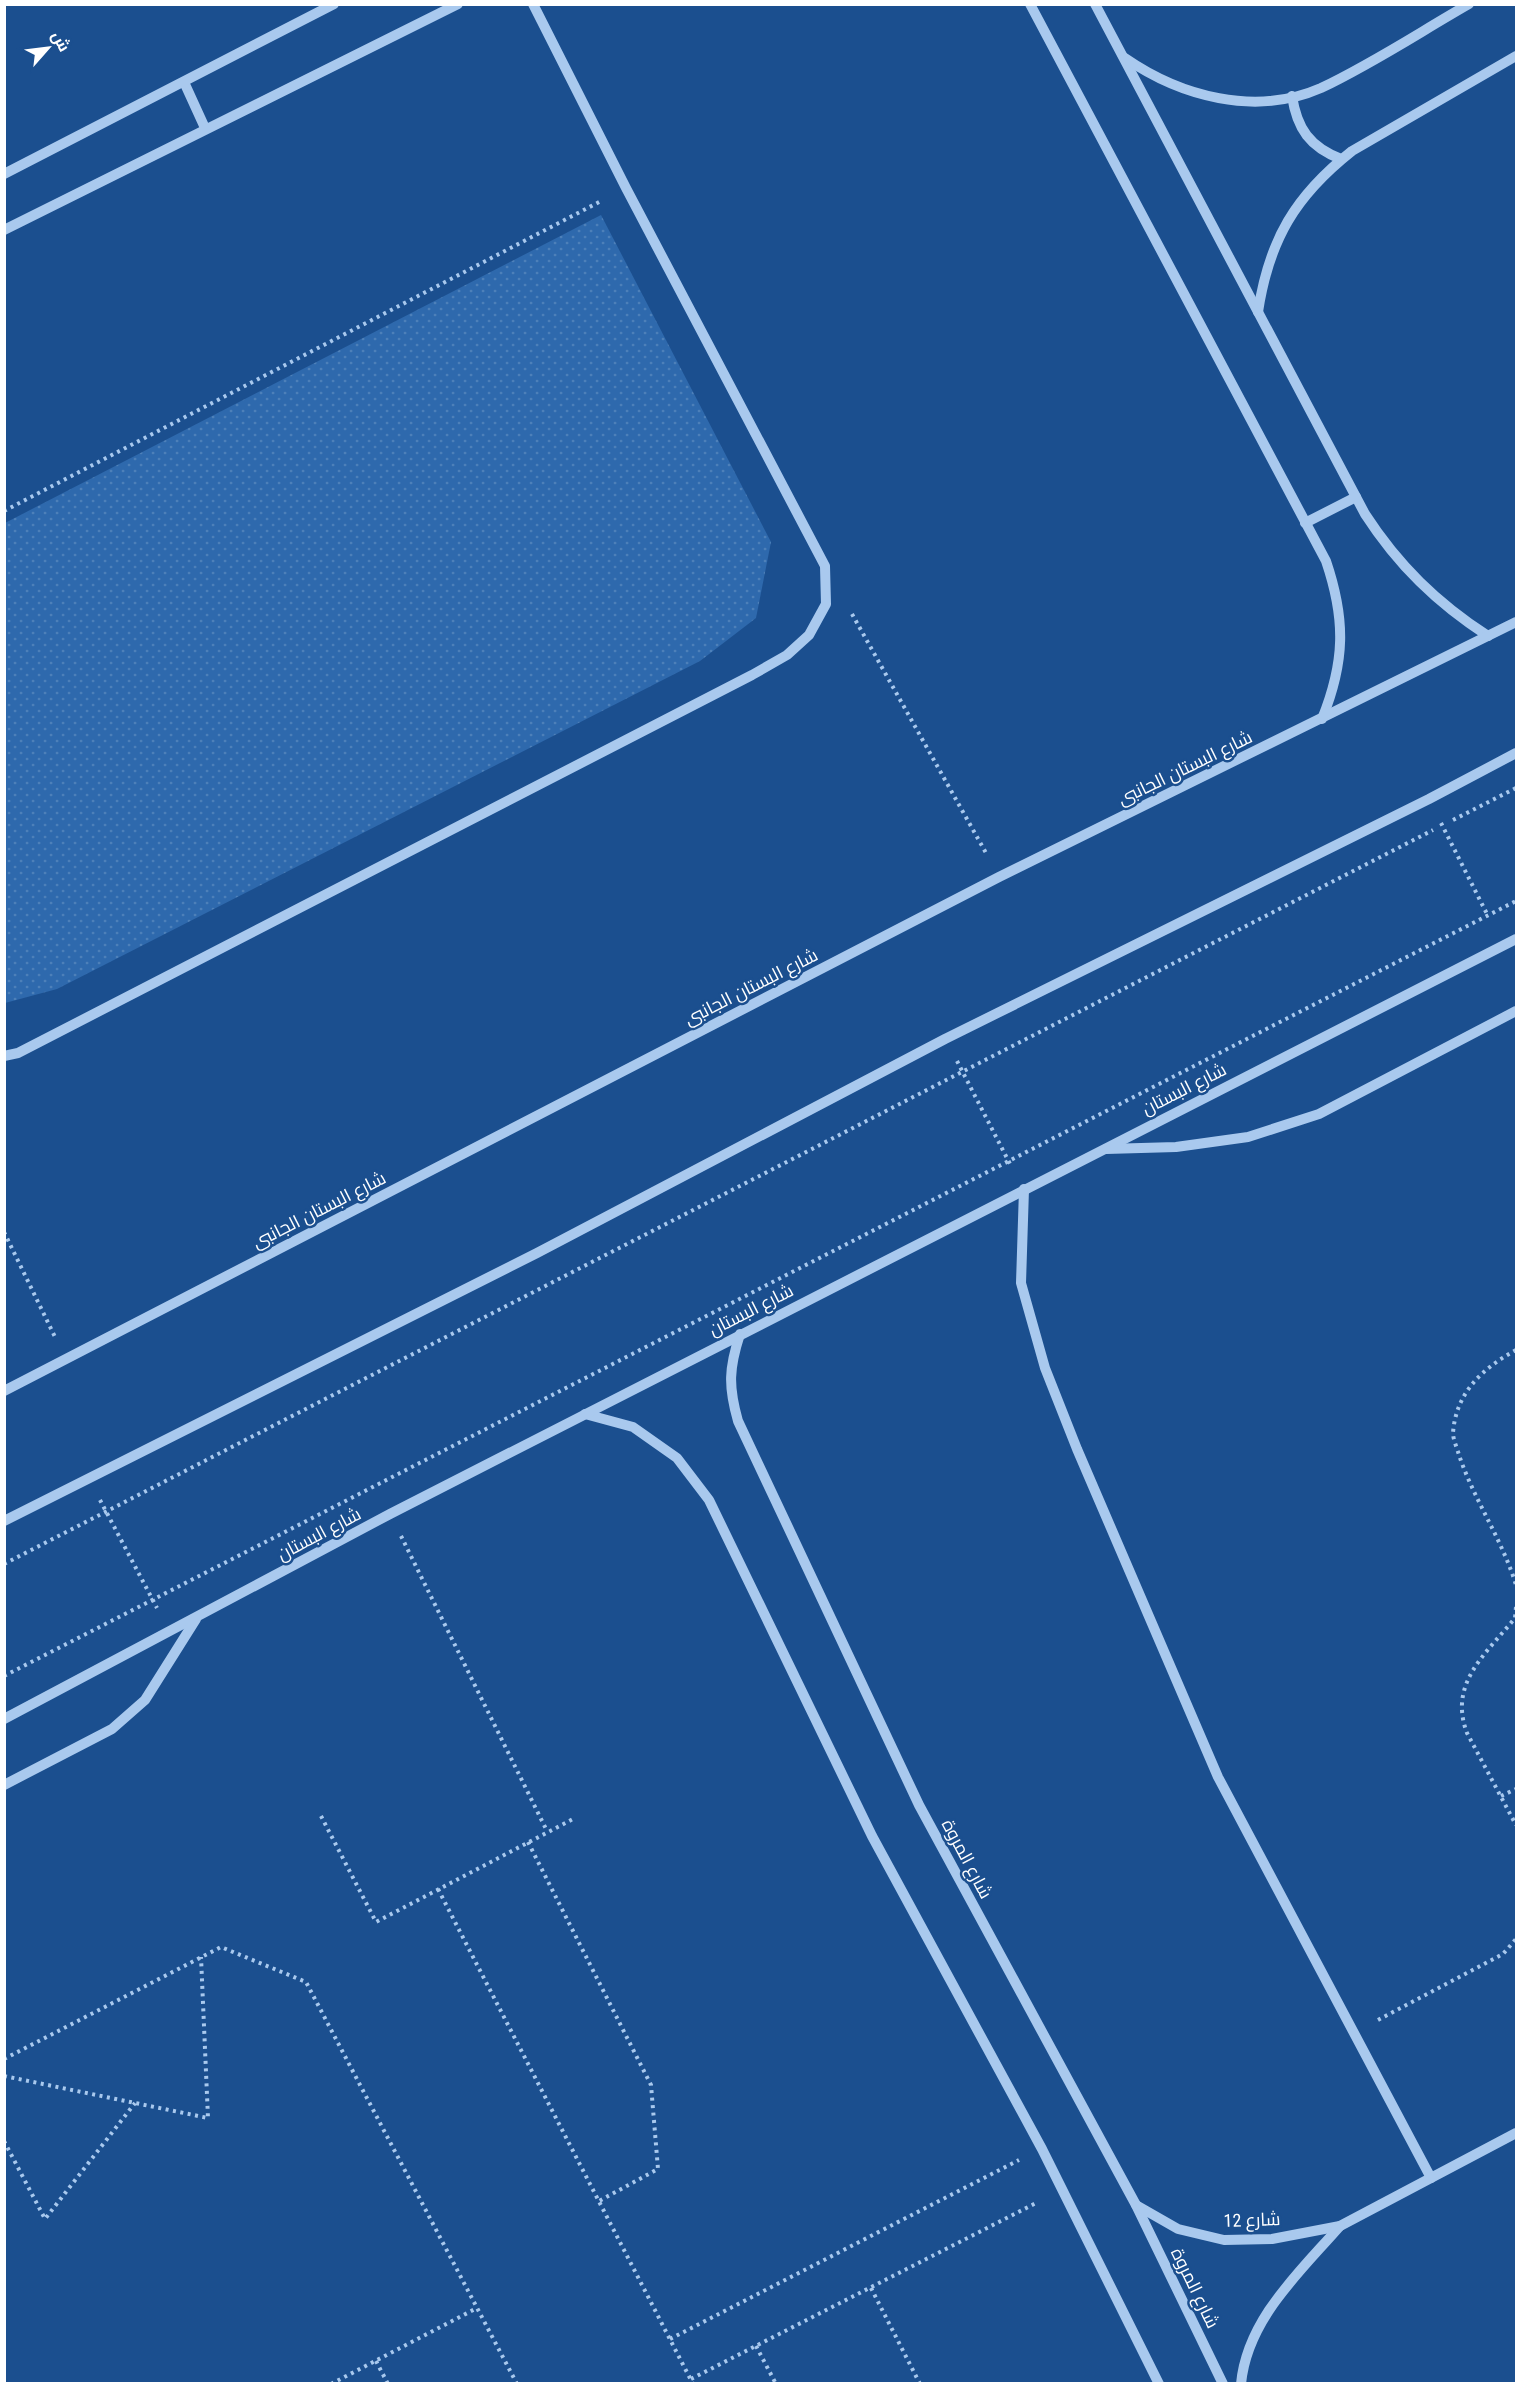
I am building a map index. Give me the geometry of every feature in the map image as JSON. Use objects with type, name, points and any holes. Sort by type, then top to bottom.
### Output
[{"type":"street","points":[[4,230],[458,4]]},
{"type":"street","points":[[4,1056],[29,1048],[752,675],[787,655],[809,635],[826,604],[825,566],[626,188],[533,4]]},
{"type":"street","points":[[1030,4],[1326,561],[1341,614],[1339,668],[1322,719]]},
{"type":"street","points":[[1095,4],[1356,497],[1382,541],[1403,567],[1456,615],[1488,636]]},
{"type":"street","points":[[1123,56],[1149,74],[1177,88],[1206,97],[1238,101],[1293,96],[1319,88],[1469,4]]},
{"type":"street","points":[[4,174],[329,6]]},
{"type":"street","points":[[1258,312],[1270,256],[1289,215],[1307,191],[1341,159],[1516,56]]},
{"type":"street","points":[[184,82],[205,128]]},
{"type":"street","points":[[1293,96],[1301,129],[1311,143],[1341,159]]},
{"type":"street","points":[[1305,523],[1356,497]]},
{"type":"street","name":"شارع البستان الجانبى","points":[[4,1391],[999,877],[1516,622]]},
{"type":"street","points":[[4,1521],[537,1253],[945,1039],[1429,799],[1516,753]]},
{"type":"street","name":"شارع البستان","points":[[4,1719],[170,1633],[390,1514],[1516,939]]},
{"type":"street","points":[[1103,1149],[1176,1148],[1248,1137],[1319,1114],[1516,1011]]},
{"type":"street","points":[[1024,1189],[1021,1283],[1045,1368],[1077,1449],[1218,1777],[1431,2178]]},
{"type":"street","name":"شارع المروة","points":[[740,1334],[731,1362],[730,1392],[738,1421],[919,1805],[1136,2205],[1223,2384]]},
{"type":"street","points":[[585,1414],[633,1427],[677,1458],[709,1500],[872,1836],[1042,2148],[1159,2384]]},
{"type":"street","points":[[4,1785],[112,1729],[145,1700],[198,1617]]},
{"type":"street","name":"شارع 12","points":[[1136,2205],[1178,2229],[1224,2240],[1272,2239],[1340,2226],[1516,2133]]},
{"type":"street","name":"شارع 12","points":[[1241,2384],[1254,2336],[1274,2302],[1340,2226]]},
{"type":"path","points":[[4,511],[626,188]]},
{"type":"path","points":[[848,607],[999,877]]},
{"type":"path","points":[[4,1564],[1516,788]]},
{"type":"path","points":[[1429,799],[1503,946]]},
{"type":"path","points":[[4,1676],[1516,901]]},
{"type":"path","points":[[945,1039],[1024,1189]]},
{"type":"path","points":[[4,1232],[66,1359]]},
{"type":"path","points":[[1516,1350],[1495,1362],[1464,1392],[1453,1434],[1466,1476],[1511,1567],[1516,1584]]},
{"type":"path","points":[[89,1478],[170,1633]]},
{"type":"path","points":[[390,1514],[548,1831]]},
{"type":"path","points":[[1516,1607],[1515,1618],[1465,1682],[1460,1699],[1461,1716],[1467,1733],[1516,1825]]},
{"type":"path","points":[[1502,1796],[1516,1789]]},
{"type":"path","points":[[321,1816],[376,1922],[575,1818]]},
{"type":"path","points":[[528,1842],[651,2085],[658,2169],[599,2201]]},
{"type":"path","points":[[438,1889],[692,2381],[1062,2190]]},
{"type":"path","points":[[1354,2032],[1503,1954],[1516,1939]]},
{"type":"path","points":[[4,2059],[221,1947],[306,1982],[517,2384]]},
{"type":"path","points":[[4,2076],[208,2118],[201,1957]]},
{"type":"path","points":[[4,2141],[45,2219],[135,2103]]},
{"type":"path","points":[[670,2339],[1042,2148]]},
{"type":"path","points":[[871,2288],[920,2384]]},
{"type":"path","points":[[331,2384],[477,2308]]},
{"type":"path","points":[[756,2346],[776,2384]]},
{"type":"path","points":[[376,2361],[388,2384]]},
{"type":"shaded area","points":[[601,215],[771,542],[756,618],[700,661],[57,989],[5,1003],[5,523]]}]
